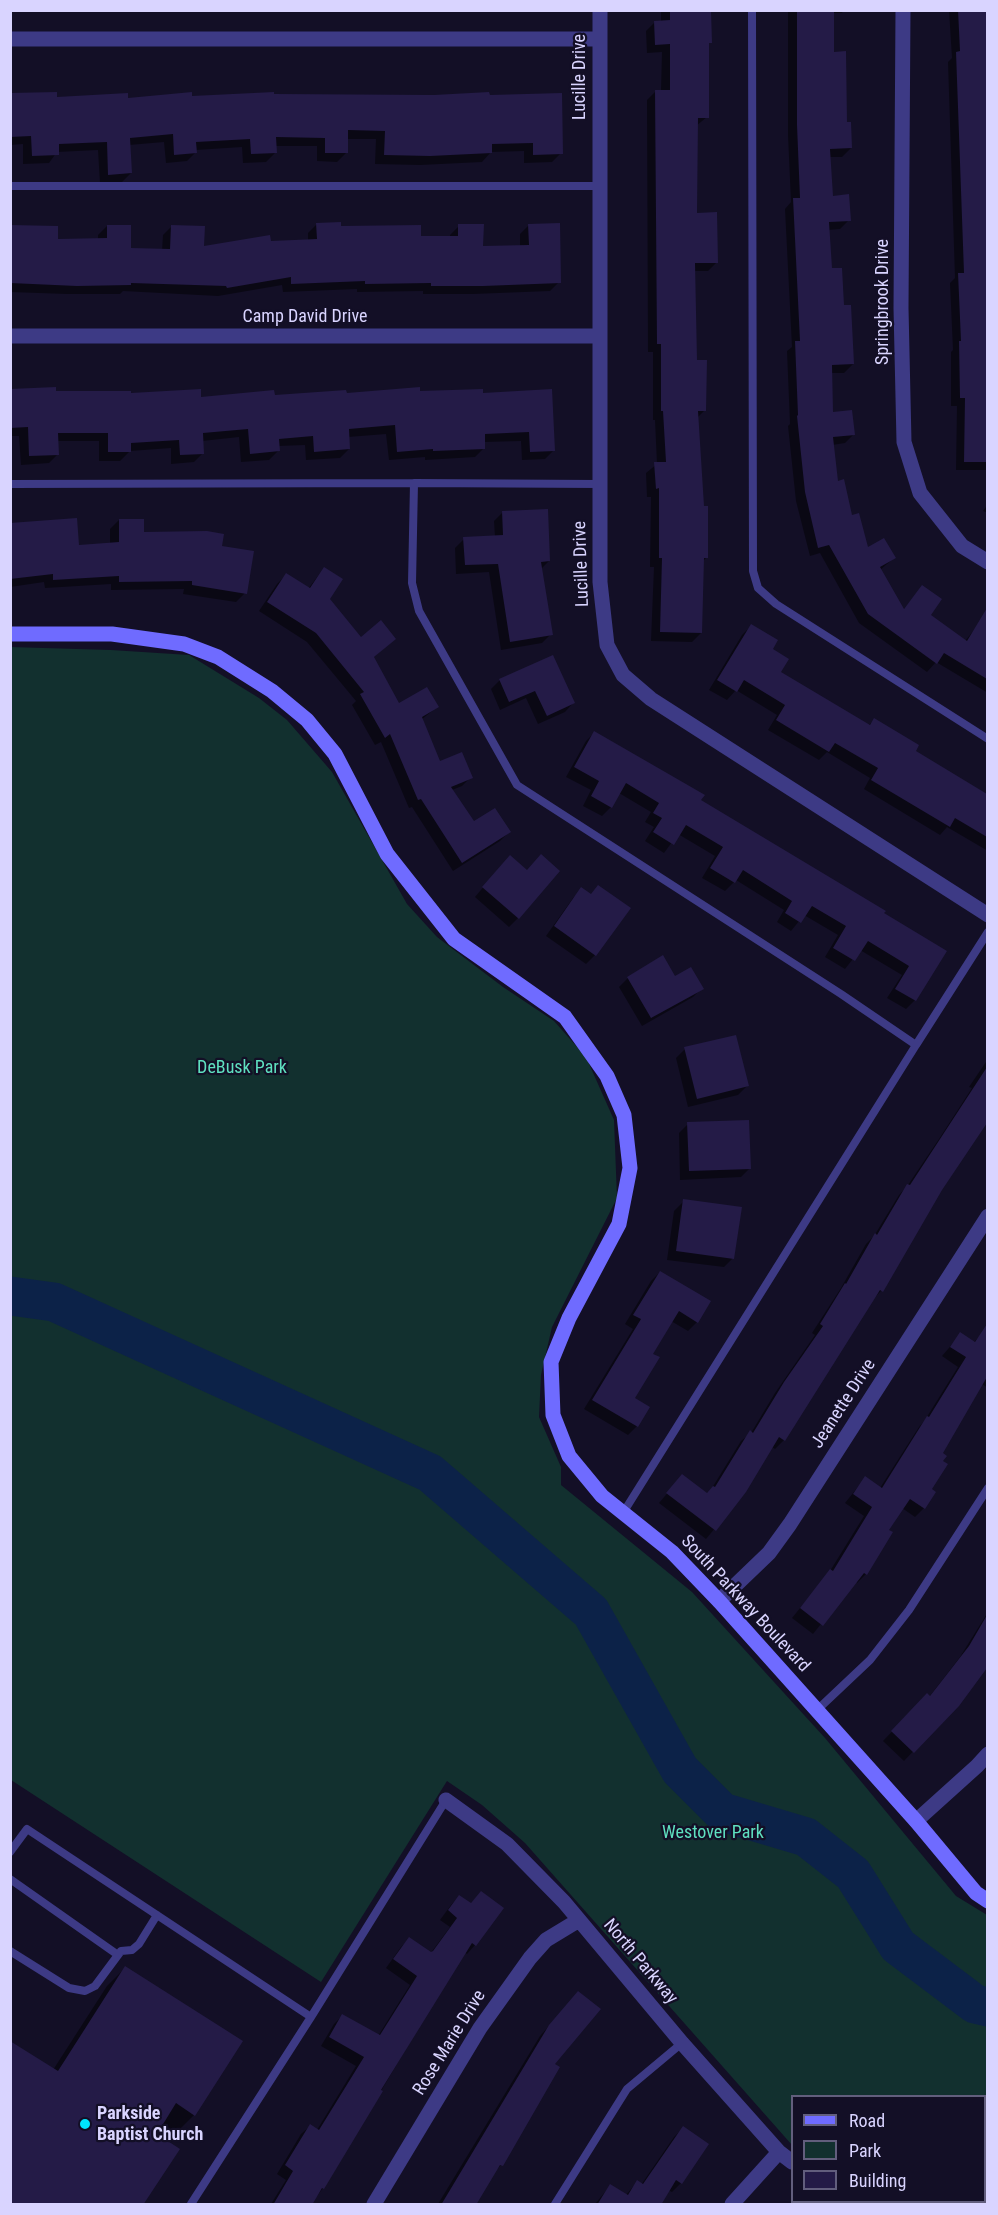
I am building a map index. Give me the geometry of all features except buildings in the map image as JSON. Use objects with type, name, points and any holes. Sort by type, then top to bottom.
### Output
[{"type":"street","name":"Lucille Drive","points":[[600,10],[600,582],[607,645],[623,675],[651,699],[987,915]]},
{"type":"street","name":"Springbrook Drive","points":[[903,10],[904,442],[920,493],[962,546],[987,562]]},
{"type":"street","points":[[10,39],[600,39]]},
{"type":"street","name":"Camp David Drive","points":[[10,336],[600,336]]},
{"type":"street","name":"South Parkway Boulevard","points":[[10,634],[112,634],[184,644],[218,657],[272,691],[307,720],[335,754],[387,854],[454,939],[565,1017],[608,1076],[624,1115],[630,1168],[619,1224],[569,1318],[551,1362],[553,1415],[569,1456],[602,1496],[672,1551],[916,1821],[976,1893],[987,1900]]},
{"type":"street","name":"Jeanette Drive","points":[[719,1601],[769,1553],[790,1524],[987,1216]]},
{"type":"street","points":[[916,1821],[977,1766],[987,1754]]},
{"type":"street","name":"North Parkway","points":[[446,1800],[507,1844],[579,1920],[682,2043],[779,2152],[791,2161]]},
{"type":"street","name":"Rose Marie Drive","points":[[374,2205],[486,2019],[530,1958],[546,1940],[579,1920]]},
{"type":"street","points":[[732,2205],[779,2152]]},
{"type":"lane","points":[[752,10],[753,571],[758,588],[776,604],[987,740]]},
{"type":"lane","points":[[10,186],[599,186]]},
{"type":"lane","points":[[414,483],[412,583],[420,610],[517,785],[916,1045]]},
{"type":"lane","points":[[10,484],[600,484]]},
{"type":"lane","points":[[623,1513],[987,932]]},
{"type":"lane","points":[[816,1711],[870,1660],[902,1619],[987,1488]]},
{"type":"lane","points":[[191,2205],[446,1800]]},
{"type":"lane","points":[[10,1852],[27,1829],[311,2017]]},
{"type":"lane","points":[[10,1879],[118,1955]]},
{"type":"lane","points":[[10,1951],[69,1988],[81,1992],[88,1991],[95,1986],[121,1951],[132,1950],[140,1944],[157,1915]]},
{"type":"lane","points":[[555,2205],[627,2089],[682,2043]]},
{"type":"green space","points":[[10,647],[189,655],[259,698],[287,720],[332,772],[407,904],[437,937],[503,987],[554,1021],[586,1057],[614,1120],[617,1198],[552,1327],[541,1375],[539,1417],[561,1467],[561,1485],[692,1592],[825,1738],[956,1896],[987,1915],[987,2204],[902,2203],[986,2203],[986,2095],[791,2095],[791,2144],[525,1843],[482,1805],[447,1781],[321,1982],[11,1780]]},
{"type":"waterway","points":[[10,1296],[54,1302],[430,1473],[591,1612],[680,1770],[722,1812],[806,1837],[853,1874],[898,1946],[975,2004],[988,2007]]},
{"type":"place","name":"Parkside Baptist Church","points":[[85,2124]]},
{"type":"park label","name":"DeBusk Park","points":[[242,1068]]},
{"type":"park label","name":"Westover Park","points":[[713,1833]]}]
